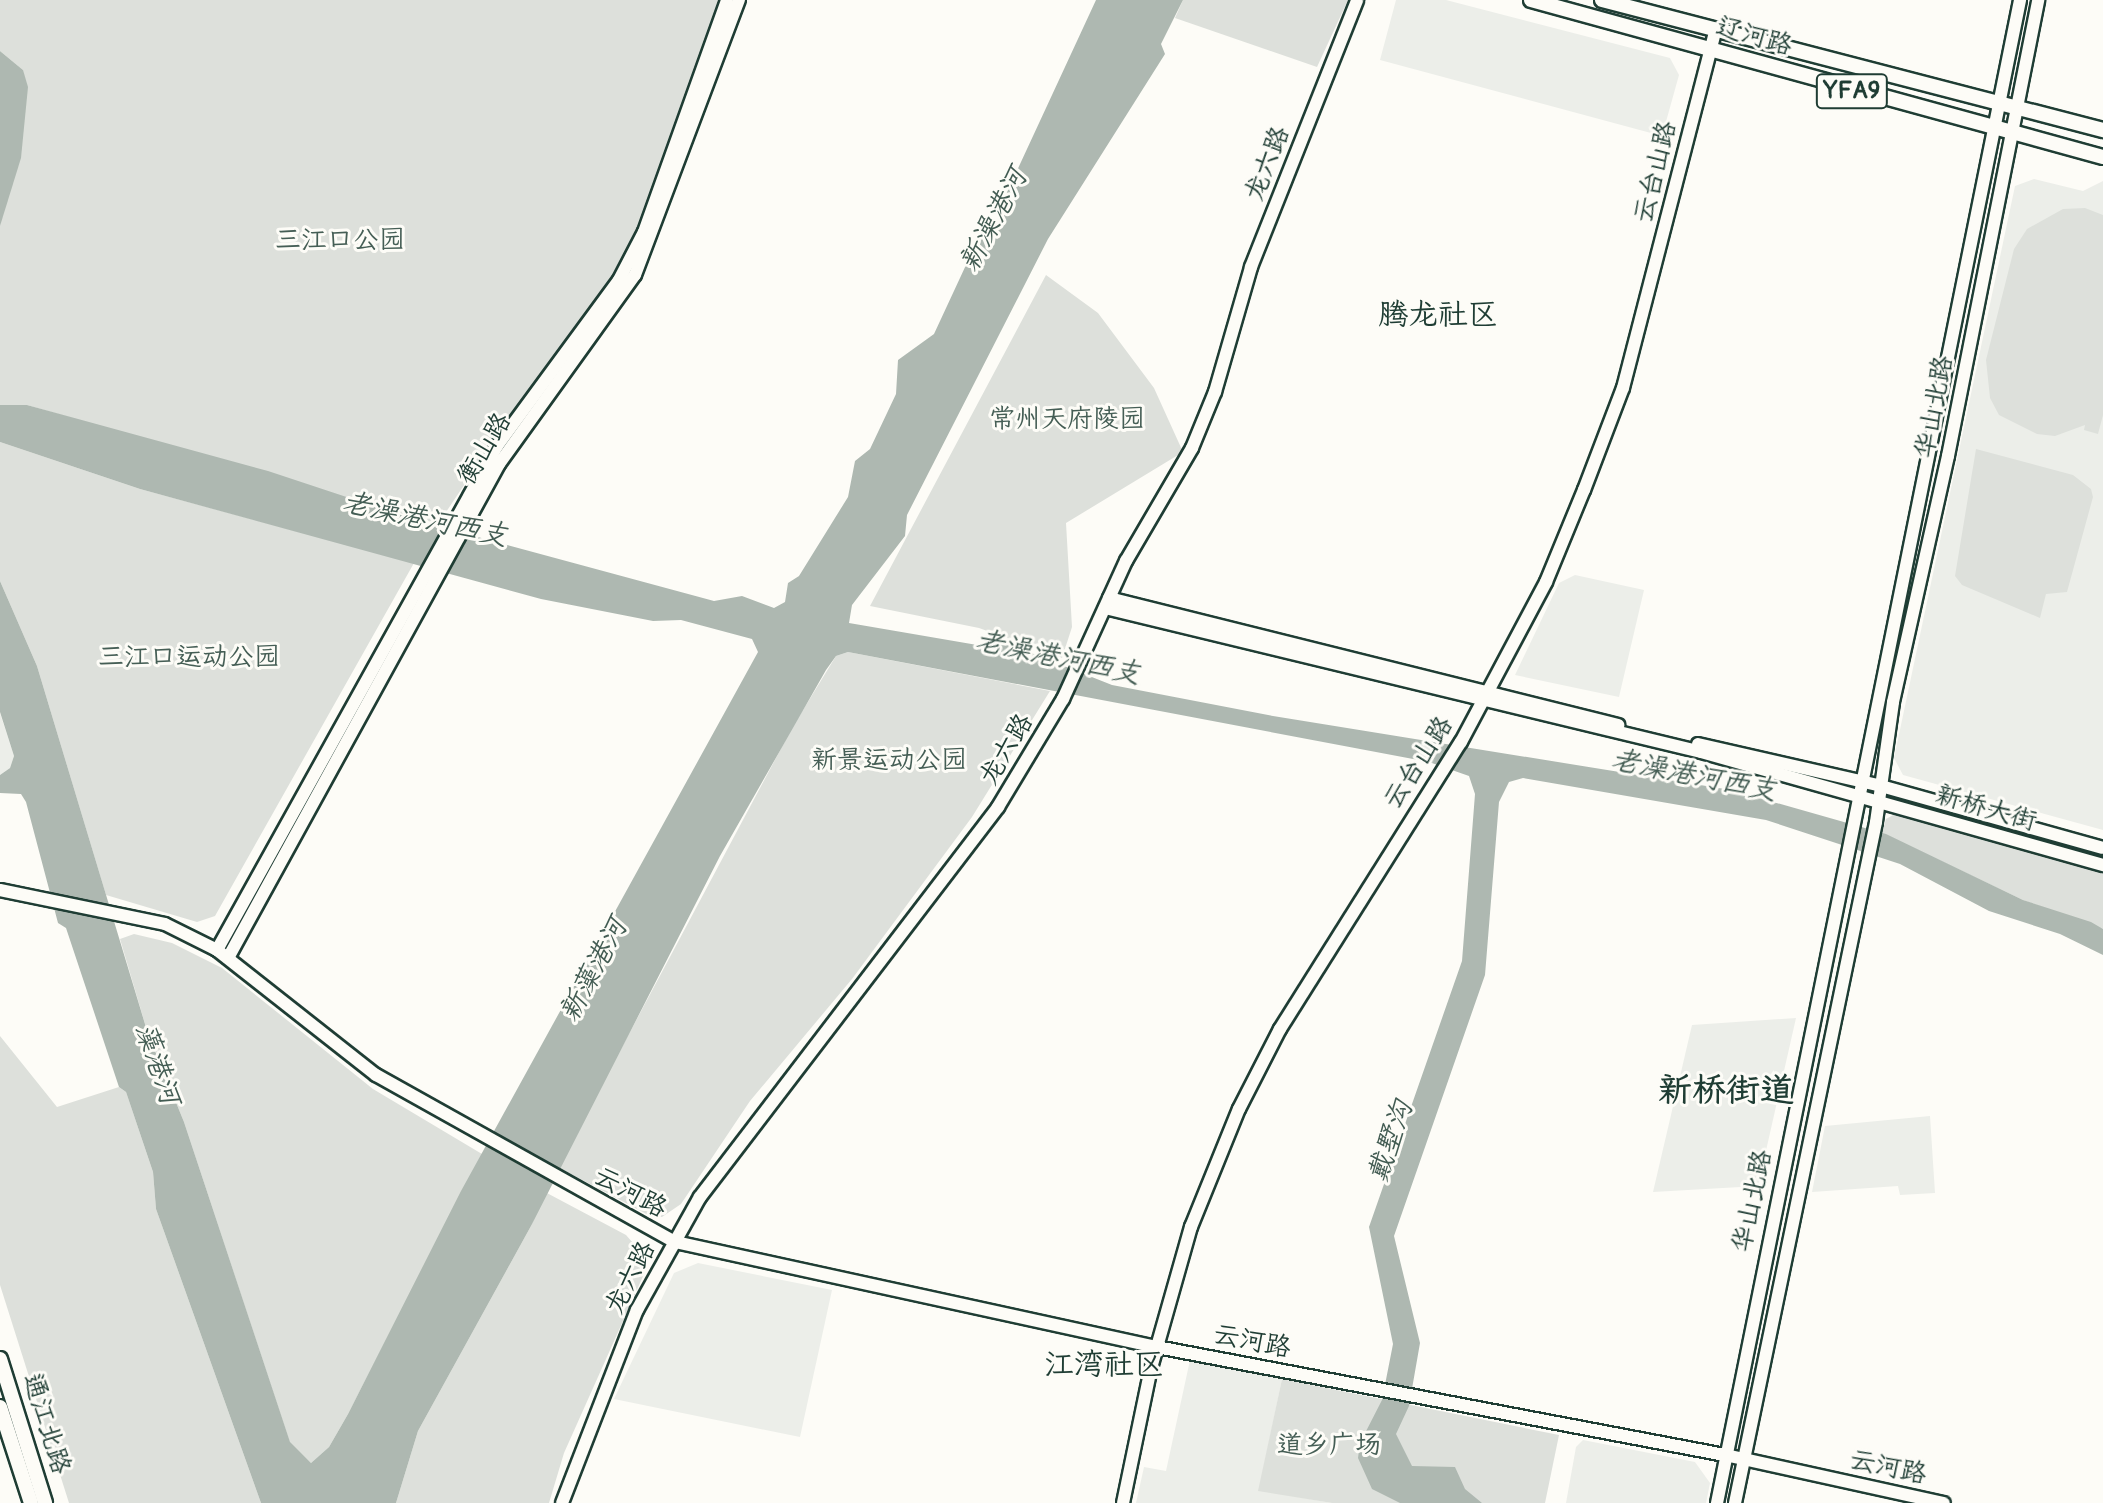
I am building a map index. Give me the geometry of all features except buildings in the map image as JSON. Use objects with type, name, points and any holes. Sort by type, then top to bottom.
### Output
[{"type":"main road","name":"辽河路","points":[[1531,0],[2103,157]]},
{"type":"main road","name":"辽河路","points":[[1602,0],[2103,130]]},
{"type":"main road","name":"通江北路","points":[[0,1359],[45,1503]]},
{"type":"main road","name":"通江北路","points":[[0,1407],[31,1503]]},
{"type":"street","name":"衡山路","points":[[222,954],[458,528],[497,446],[580,339],[644,232],[727,0]]},
{"type":"street","name":"衡山路","points":[[458,528],[535,409],[635,275],[739,0]]},
{"type":"street","name":"龙六路","points":[[562,1503],[637,1310],[700,1197],[998,807],[1081,665],[1107,603],[1192,448],[1215,392],[1251,267],[1357,0]]},
{"type":"street","name":"华山北路","points":[[1735,1503],[1876,822],[1893,702],[1948,456],[2008,103],[2020,0]]},
{"type":"street","name":"华山北路","points":[[2008,103],[2038,0]]},
{"type":"street","name":"云台山路","points":[[1123,1503],[1157,1347],[1191,1227],[1239,1109],[1280,1029],[1461,742],[1546,582],[1623,388],[1716,29]]},
{"type":"street","name":"华山北路","points":[[1717,1503],[1859,781],[2003,131]]},
{"type":"street","points":[[1107,603],[1485,698]]},
{"type":"street","name":"新桥大街","points":[[1485,698],[1881,786],[2103,848]]},
{"type":"street","name":"新桥大街","points":[[1485,698],[1701,752],[2103,865]]},
{"type":"street","points":[[0,890],[165,924],[222,954]]},
{"type":"street","name":"云河路","points":[[222,954],[376,1075],[481,1138],[675,1242],[1157,1347],[1725,1455],[1944,1503]]},
{"type":"shaded area","points":[[1396,0],[1446,0],[1670,58],[1679,75],[1662,136],[1380,60]]},
{"type":"shaded area","points":[[2034,179],[2083,191],[2103,181],[2103,830],[1903,775],[1894,758],[2015,186]]},
{"type":"shaded area","points":[[1575,575],[1644,590],[1619,697],[1515,675],[1559,583]]},
{"type":"shaded area","points":[[0,713],[14,756],[10,768],[0,775]]},
{"type":"shaded area","points":[[1796,1018],[1758,1186],[1653,1192],[1692,1025]]},
{"type":"shaded area","points":[[1930,1116],[1935,1193],[1900,1195],[1898,1186],[1812,1192],[1825,1126]]},
{"type":"shaded area","points":[[698,1263],[832,1290],[800,1437],[614,1399],[674,1273]]},
{"type":"shaded area","points":[[1190,1360],[1282,1379],[1259,1490],[1332,1503],[1136,1503],[1144,1467],[1166,1471]]},
{"type":"shaded area","points":[[1583,1440],[1695,1462],[1710,1483],[1706,1503],[1566,1503],[1576,1447]]},
{"type":"green space","name":"三江口公园","points":[[0,0],[721,0],[633,239],[576,337],[513,412],[438,524],[27,405],[0,405],[0,226],[23,70],[0,51]]},
{"type":"green space","points":[[1183,0],[1348,0],[1317,67],[1175,18]]},
{"type":"green space","points":[[2085,208],[2103,215],[2103,415],[2098,434],[2084,430],[2085,425],[2055,436],[2037,434],[1999,415],[1990,398],[1986,360],[2014,249],[2027,229],[2063,209]]},
{"type":"green space","name":"常州天府陵园","points":[[1046,275],[1098,313],[1154,388],[1183,452],[1066,523],[1072,627],[1062,658],[979,628],[870,606]]},
{"type":"green space","name":"三江口运动公园","points":[[0,442],[140,489],[414,563],[215,916],[197,922],[106,895],[37,666],[0,581]]},
{"type":"green space","points":[[1976,449],[2073,475],[2091,489],[2093,497],[2067,592],[2046,594],[2040,618],[1962,585],[1955,576]]},
{"type":"green space","name":"新景运动公园","points":[[848,652],[1050,691],[972,817],[852,979],[750,1101],[681,1204],[662,1217],[652,1217],[558,1167],[792,728],[836,656]]},
{"type":"green space","points":[[1895,814],[2103,873],[2103,929],[2023,900],[1882,833],[1886,819]]},
{"type":"green space","points":[[134,934],[172,943],[222,968],[373,1089],[482,1154],[348,1414],[329,1447],[311,1463],[290,1443],[184,1122],[148,1034],[120,939]]},
{"type":"green space","points":[[0,1036],[57,1107],[119,1087],[126,1092],[153,1172],[156,1209],[261,1503],[69,1503],[0,1285]]},
{"type":"green space","points":[[545,1192],[626,1235],[646,1258],[644,1274],[564,1453],[549,1503],[396,1503],[418,1431],[531,1226]]},
{"type":"green space","name":"道乡广场","points":[[1282,1379],[1559,1435],[1545,1503],[1332,1503],[1258,1491]]},
{"type":"water","points":[[1096,0],[1183,0],[1161,44],[1165,54],[1048,239],[907,515],[905,536],[852,605],[849,623],[983,646],[998,640],[1112,685],[1273,716],[1731,790],[1886,834],[2023,900],[2091,922],[2103,929],[2103,955],[2060,934],[1989,911],[1900,864],[1766,820],[1523,778],[1509,782],[1499,802],[1485,975],[1394,1236],[1420,1343],[1409,1406],[1396,1434],[1412,1466],[1455,1467],[1465,1489],[1482,1503],[1400,1503],[1372,1489],[1358,1458],[1360,1443],[1382,1400],[1393,1344],[1369,1227],[1462,961],[1475,794],[1469,776],[1429,762],[848,652],[836,656],[826,670],[720,856],[531,1226],[418,1431],[396,1503],[261,1503],[156,1209],[153,1172],[126,1092],[119,1087],[66,928],[58,923],[26,802],[21,794],[0,793],[0,775],[10,768],[14,756],[0,712],[0,581],[37,666],[148,1034],[184,1122],[290,1442],[311,1463],[329,1447],[348,1414],[461,1191],[758,652],[752,639],[681,620],[653,621],[541,599],[140,489],[0,442],[0,405],[27,405],[268,471],[419,521],[714,601],[742,596],[774,608],[785,602],[788,583],[799,576],[848,497],[855,461],[870,449],[896,394],[898,360],[934,334],[979,237],[1001,219],[1002,203]]},
{"type":"water","points":[[0,51],[23,70],[28,87],[21,158],[0,226]]},
{"type":"district","name":"腾龙社区","points":[[1438,315]]},
{"type":"district","name":"新桥街道","points":[[1726,1091]]},
{"type":"district","name":"江湾社区","points":[[1104,1365]]},
{"type":"water label","name":"新澡港河","points":[[994,220]]},
{"type":"water label","name":"老澡港河西支","points":[[425,520]]},
{"type":"water label","name":"老澡港河西支","points":[[1058,658]]},
{"type":"water label","name":"老澡港河西支","points":[[1694,776]]},
{"type":"water label","name":"新藻港河","points":[[594,970]]},
{"type":"water label","name":"藻港河","points":[[157,1064]]},
{"type":"water label","name":"戴墅沟","points":[[1391,1142]]}]
